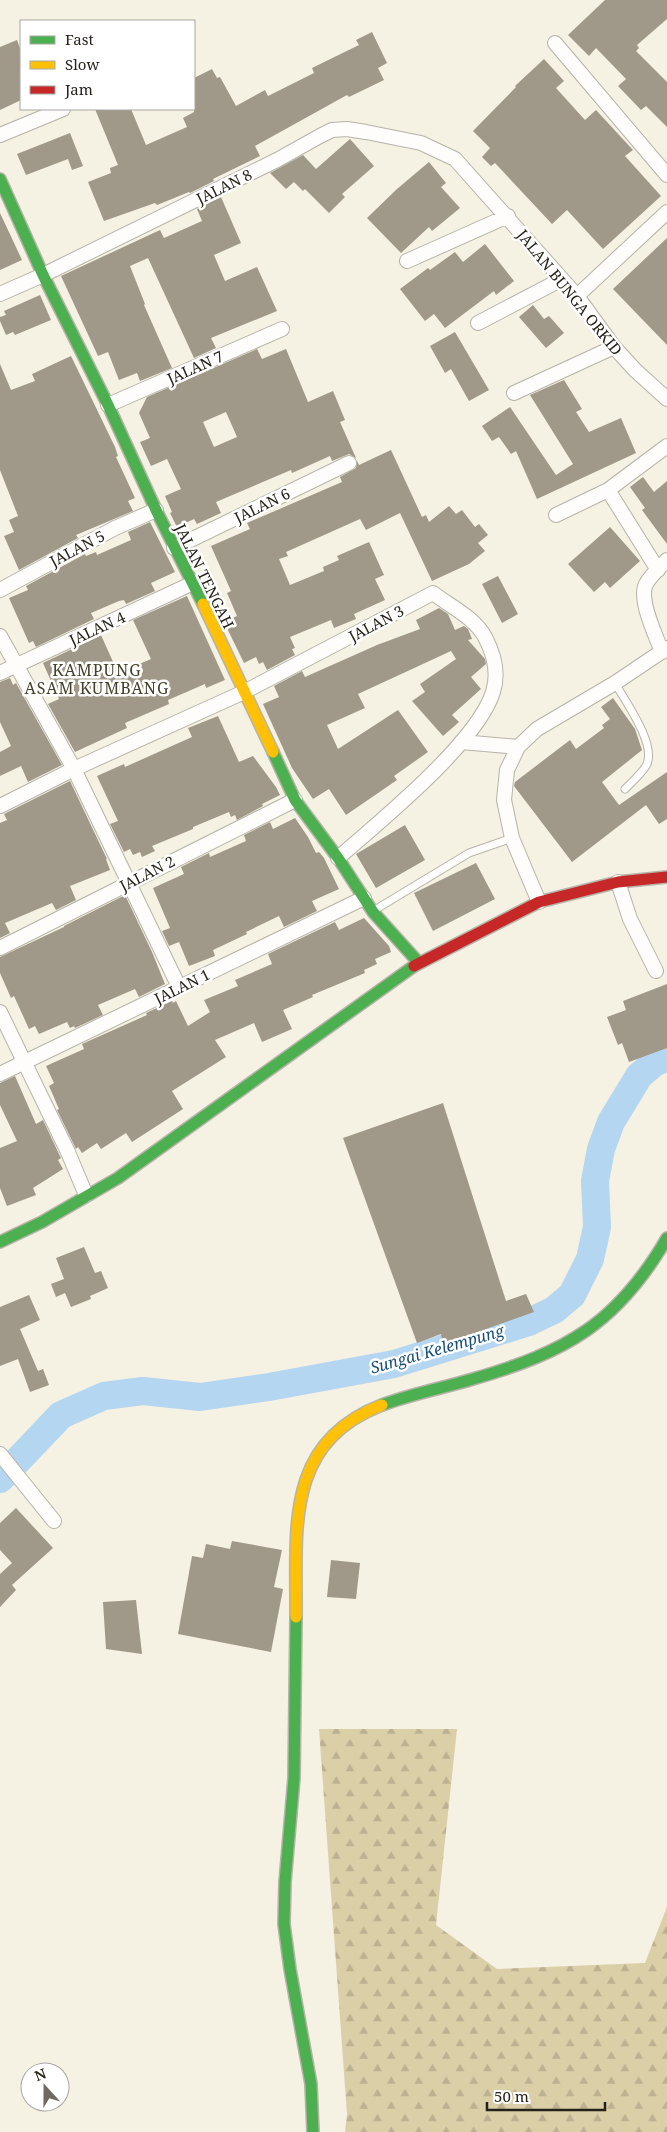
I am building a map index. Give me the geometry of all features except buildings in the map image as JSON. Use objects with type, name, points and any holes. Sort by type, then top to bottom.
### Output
[{"type":"street","points":[[555,43],[667,175]]},
{"type":"street","points":[[0,134],[60,110]]},
{"type":"street","name":"JALAN 8","points":[[0,294],[43,275],[276,160],[332,130],[347,129],[421,144],[455,159]]},
{"type":"street","name":"JALAN BUNGA ORKID","points":[[455,159],[508,216],[577,296],[614,347],[640,376],[667,399]]},
{"type":"street","name":"JALAN TENGAH","points":[[0,180],[43,275],[108,405],[156,510],[295,800],[338,858],[373,912],[419,963]]},
{"type":"street","points":[[577,296],[667,212]]},
{"type":"street","points":[[407,261],[508,216]]},
{"type":"street","points":[[478,322],[562,279]]},
{"type":"street","name":"JALAN 7","points":[[108,405],[282,329]]},
{"type":"street","points":[[514,393],[614,347]]},
{"type":"street","points":[[556,515],[608,490],[667,446]]},
{"type":"street","name":"JALAN 6","points":[[174,548],[349,462]]},
{"type":"street","points":[[539,902],[512,838],[505,809],[504,784],[507,770],[518,747],[536,729],[615,683],[665,650],[644,601],[643,592],[646,584],[662,565],[608,490]]},
{"type":"street","name":"JALAN 5","points":[[0,590],[114,528],[156,510]]},
{"type":"street","name":"JALAN 4","points":[[0,673],[193,584]]},
{"type":"street","name":"JALAN 3","points":[[0,806],[74,769],[244,692],[433,593],[475,623],[491,650],[496,671],[493,691],[488,705],[461,742],[429,775],[338,858]]},
{"type":"street","points":[[0,636],[74,769],[179,987]]},
{"type":"street","points":[[461,742],[518,747]]},
{"type":"street","name":"JALAN 2","points":[[0,948],[295,800]]},
{"type":"street","points":[[0,1242],[42,1222],[118,1178],[419,963],[539,902],[618,882],[667,877]]},
{"type":"street","points":[[618,882],[630,920],[656,971]]},
{"type":"street","name":"JALAN 1","points":[[0,1074],[364,898]]},
{"type":"street","points":[[0,1012],[67,1150],[86,1196]]},
{"type":"street","points":[[313,2132],[314,2107],[311,2074],[292,1984],[286,1943],[284,1900],[286,1856],[294,1808],[294,1632],[299,1512],[302,1488],[309,1469],[325,1444],[348,1424],[373,1408],[490,1374],[576,1340],[601,1321],[642,1275],[660,1252],[667,1238]]},
{"type":"street","points":[[1,1455],[54,1521]]},
{"type":"lane","points":[[615,683],[645,736],[649,753],[647,764],[625,789]]},
{"type":"lane","points":[[373,912],[469,853],[512,838]]},
{"type":"green space","points":[[319,1729],[457,1729],[436,1925],[497,1969],[645,1963],[667,1907],[667,2132],[345,2132],[347,2114]]},
{"type":"waterway","name":"Sungai Kelempung","points":[[0,1479],[61,1415],[104,1396],[143,1391],[200,1397],[269,1387],[394,1364],[529,1322],[554,1310],[572,1295],[590,1259],[597,1227],[595,1181],[601,1149],[611,1122],[639,1076],[654,1063],[667,1057]]},
{"type":"traffic: fast","points":[[0,179],[43,275],[108,405],[156,510],[203,604]]},
{"type":"traffic: fast","points":[[273,752],[295,800],[338,858],[373,912],[419,963]]},
{"type":"traffic: fast","points":[[0,1242],[42,1222],[118,1178],[414,966]]},
{"type":"traffic: fast","points":[[382,1405],[506,1369],[536,1358],[586,1331],[629,1293],[667,1238]]},
{"type":"traffic: fast","points":[[296,1617],[294,1778],[285,1882],[284,1924],[290,1969],[311,2084],[313,2132]]},
{"type":"traffic: slow","points":[[203,604],[273,752]]},
{"type":"traffic: slow","points":[[296,1617],[298,1522],[302,1493],[312,1466],[327,1442],[350,1421],[382,1405]]},
{"type":"traffic: jam","points":[[414,966],[539,902],[618,882],[667,877]]},
{"type":"district","name":"KAMPUNG ASAM KUMBANG","points":[[97,679]]}]
